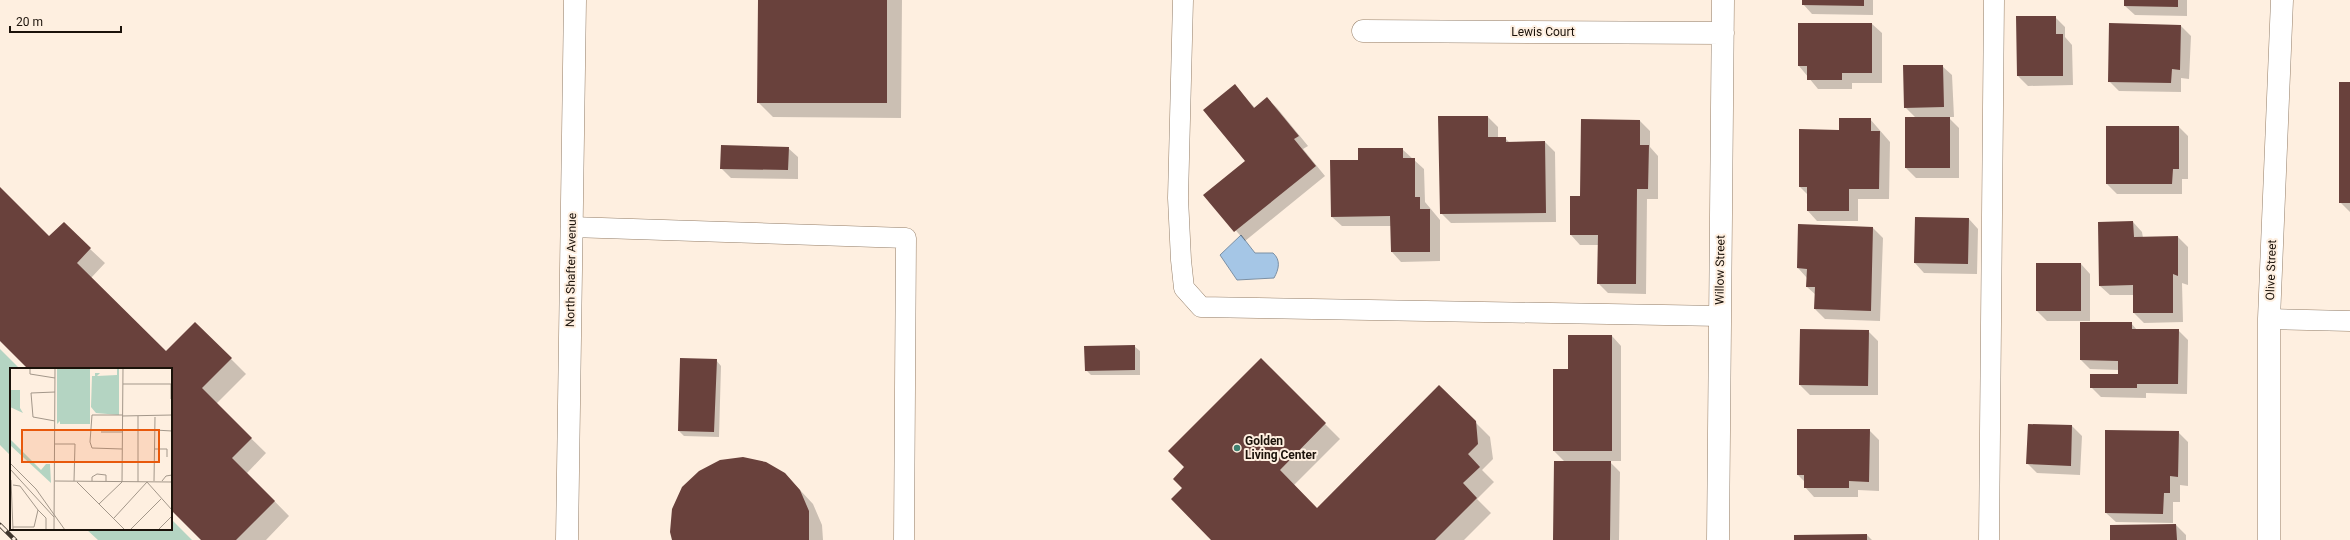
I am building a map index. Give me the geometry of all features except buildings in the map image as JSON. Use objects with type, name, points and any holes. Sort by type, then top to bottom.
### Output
[{"type":"street","name":"North Shafter Avenue","points":[[567,540],[574,0]]},
{"type":"street","name":"Willow Street","points":[[1718,540],[1723,0]]},
{"type":"street","name":"Olive Street","points":[[2269,540],[2269,319],[2282,0]]},
{"type":"street","name":"Lewis Court","points":[[1363,31],[1723,33]]},
{"type":"lane","points":[[1183,0],[1178,198],[1181,260],[1184,288],[1201,307],[1720,316]]},
{"type":"lane","points":[[1989,540],[1994,0]]},
{"type":"lane","points":[[571,227],[906,238],[904,540]]},
{"type":"lane","points":[[2269,319],[2350,321]]},
{"type":"green space","points":[[0,349],[19,368],[10,368],[10,455],[0,445]]},
{"type":"green space","points":[[172,520],[192,540],[98,540],[87,530],[172,530]]},
{"type":"water","points":[[1241,235],[1255,253],[1273,253],[1276,256],[1278,265],[1274,278],[1237,280],[1220,255]]},
{"type":"railway","points":[[0,525],[15,540]]},
{"type":"place","name":"Golden Living Center","points":[[1237,448]]}]
